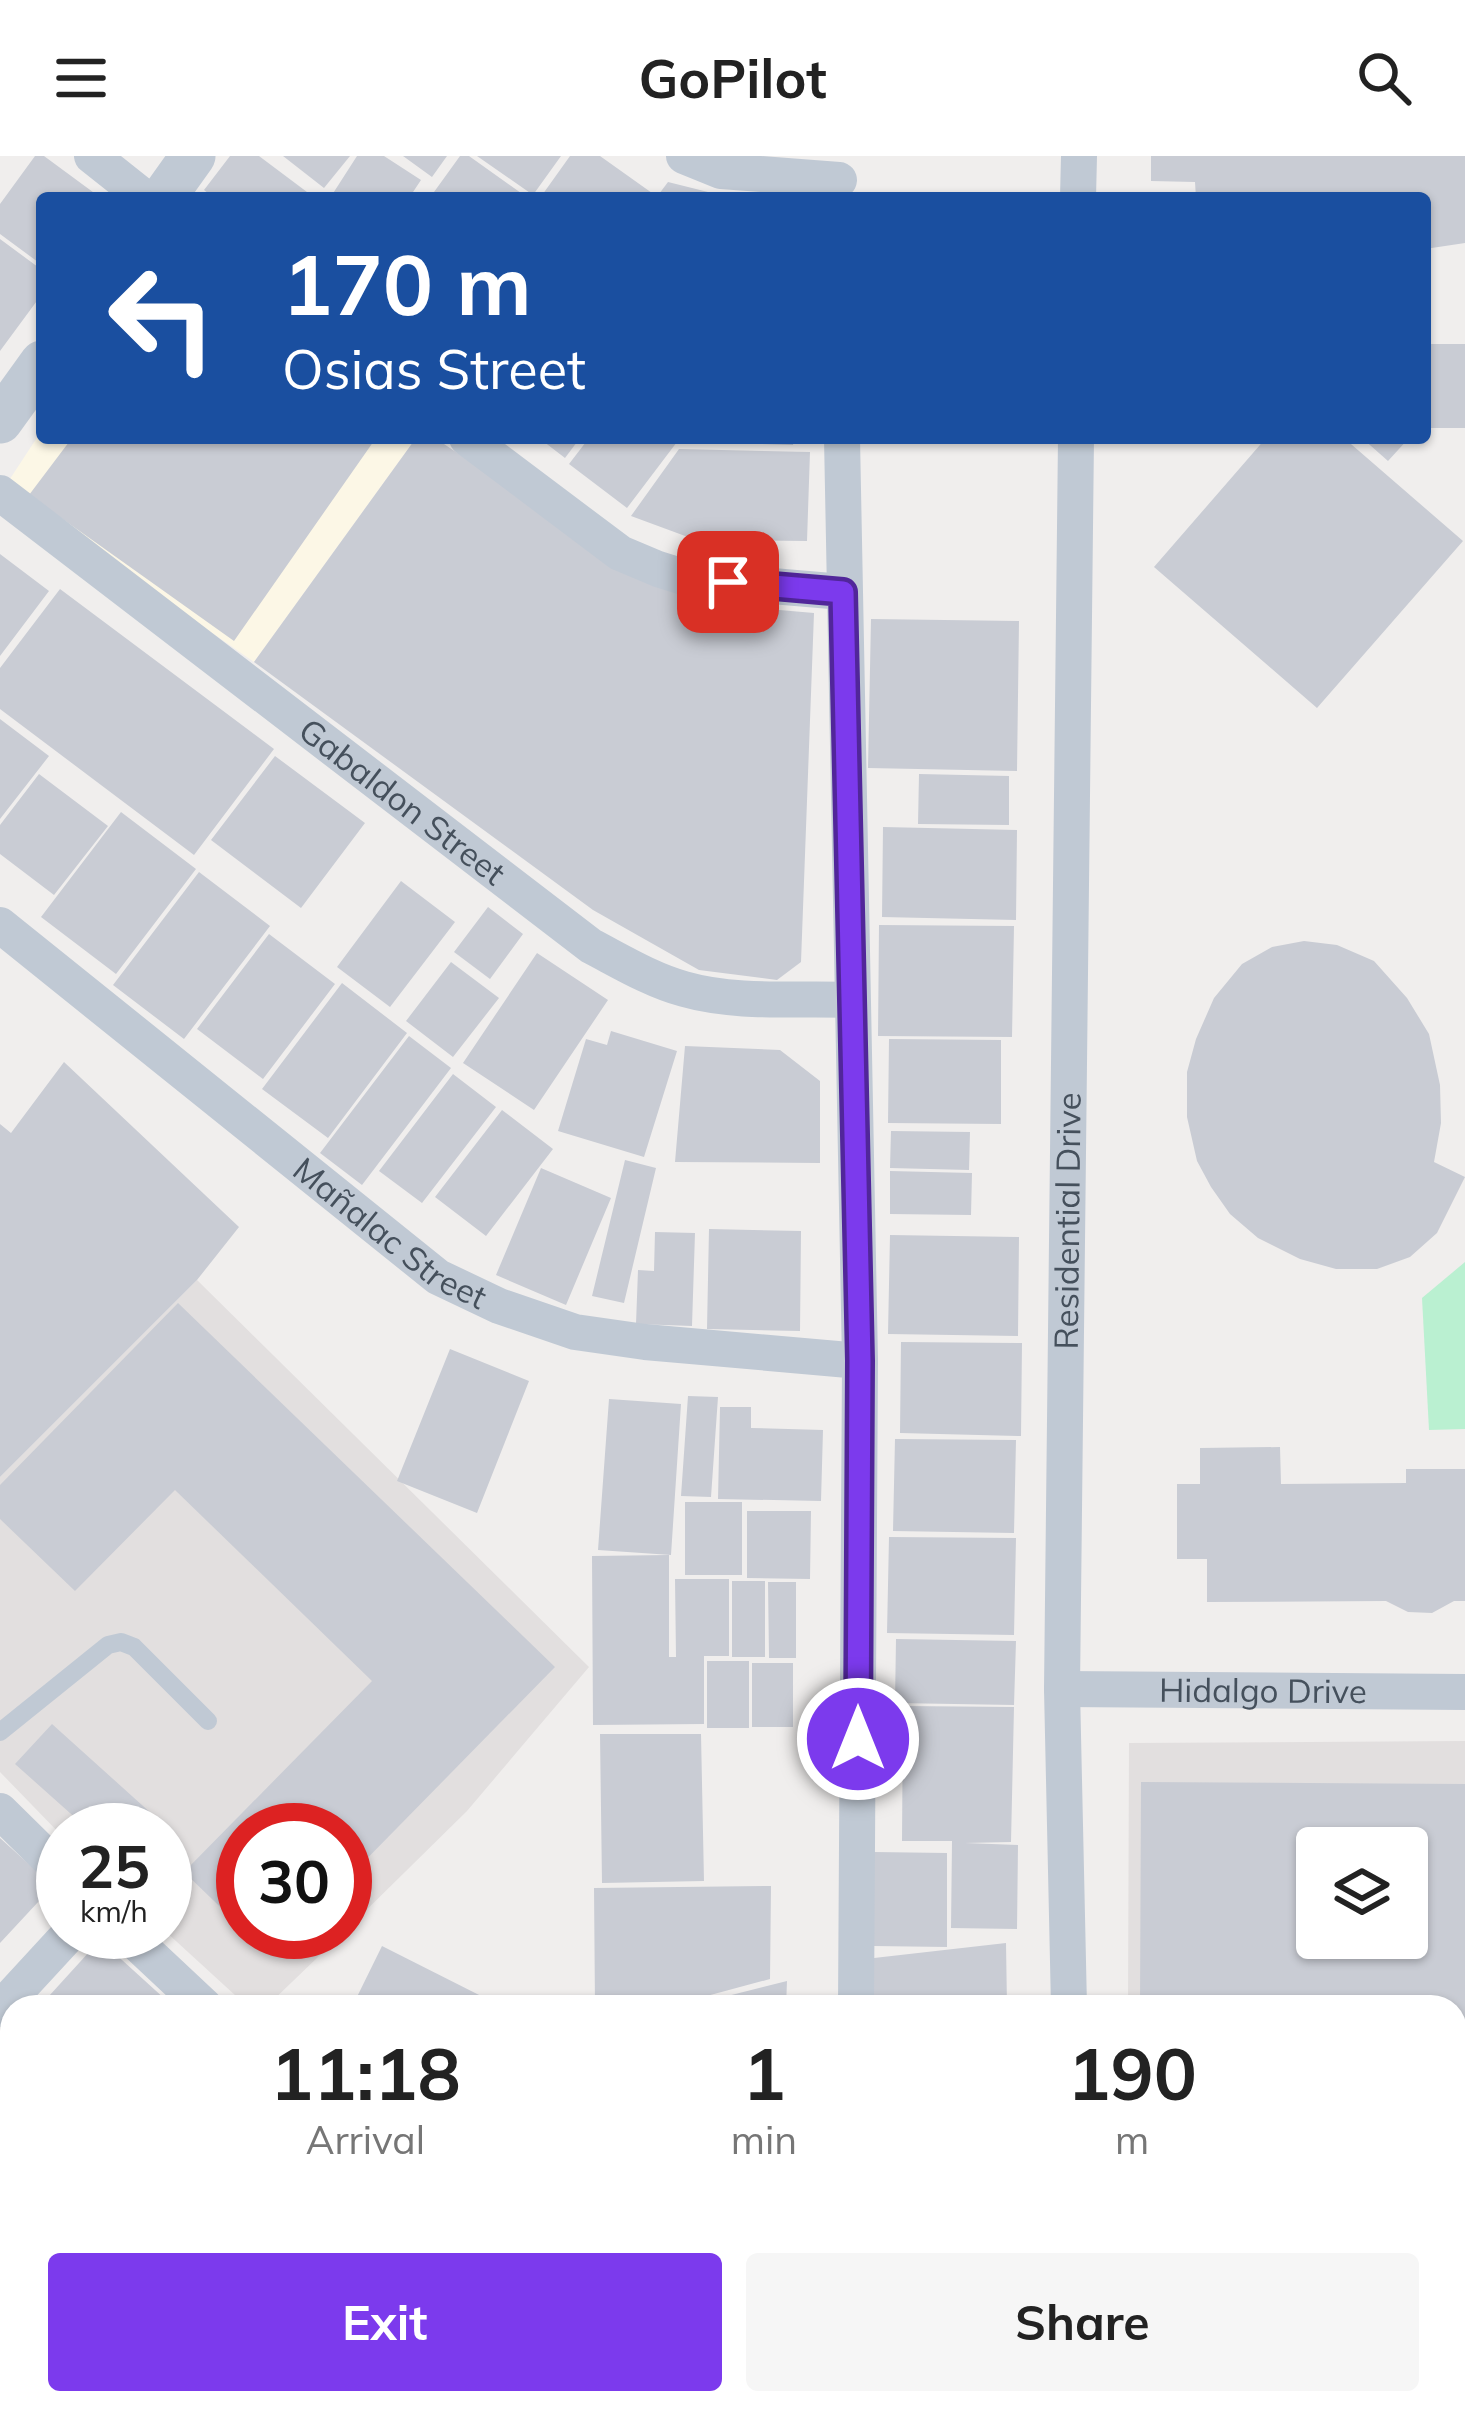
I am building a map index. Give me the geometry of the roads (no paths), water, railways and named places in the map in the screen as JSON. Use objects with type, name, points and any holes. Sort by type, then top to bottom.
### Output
[{"type":"street","points":[[92,156],[138,192]]},
{"type":"street","points":[[167,192],[194,156]]},
{"type":"street","points":[[684,156],[721,171],[839,178]]},
{"type":"street","points":[[1078,192],[1079,156]]},
{"type":"street","points":[[0,421],[36,372]]},
{"type":"street","points":[[475,444],[620,553],[658,569],[690,579],[843,592]]},
{"type":"street","points":[[842,444],[860,1361],[856,1995]]},
{"type":"street","name":"Residential Drive","points":[[1069,1995],[1062,1690],[1076,444]]},
{"type":"street","name":"Gabaldon Street","points":[[0,493],[591,946],[684,989],[740,997],[851,1000]]},
{"type":"street","name":"Mañalac Street","points":[[0,925],[438,1277],[499,1306],[574,1332],[860,1361]]},
{"type":"street","name":"Hidalgo Drive","points":[[1062,1690],[1465,1692]]},
{"type":"street","points":[[0,1811],[36,1846]]},
{"type":"street","points":[[13,1995],[46,1959]]},
{"type":"street","points":[[154,1959],[192,1995]]},
{"type":"lane","points":[[0,1732],[108,1645],[121,1642],[134,1647],[208,1721]]}]
